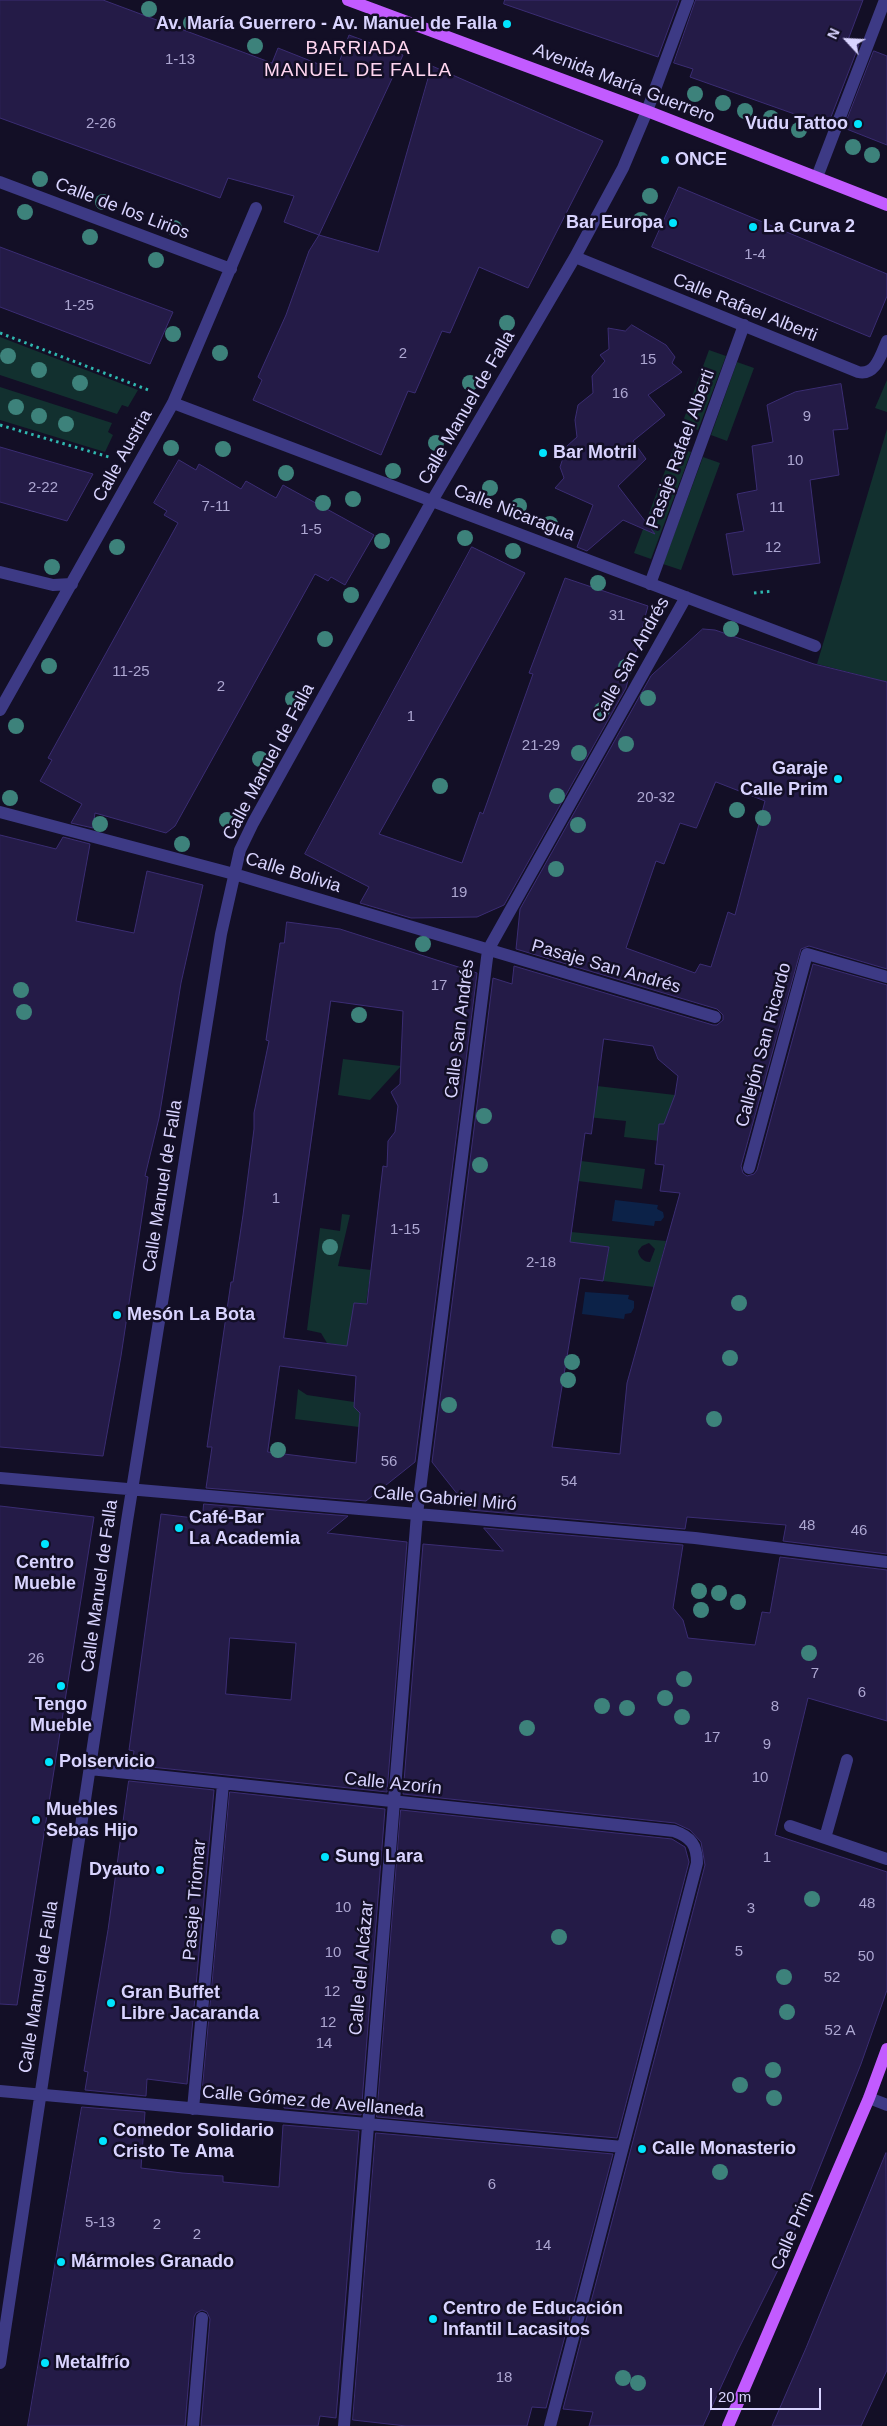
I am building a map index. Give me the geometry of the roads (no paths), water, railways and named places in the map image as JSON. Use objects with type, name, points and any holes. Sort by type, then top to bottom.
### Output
[{"type":"main road","name":"Avenida María Guerrero","points":[[348,0],[647,111],[887,205]]},
{"type":"main road","name":"Calle Prim","points":[[728,2426],[869,2098],[887,2049]]},
{"type":"street","name":"Calle Manuel de Falla","points":[[0,2363],[132,1490],[219,944],[240,850],[253,823],[432,501],[575,257],[623,168],[647,111],[688,0]]},
{"type":"street","points":[[817,177],[885,0]]},
{"type":"street","name":"Calle de los Lirios","points":[[0,182],[231,269]]},
{"type":"street","name":"Calle Austria","points":[[0,710],[172,403],[256,208]]},
{"type":"street","name":"Calle Rafael Alberti","points":[[575,257],[606,272],[863,373],[873,368],[887,341]]},
{"type":"street","name":"Pasaje Rafael Alberti","points":[[650,584],[744,325]]},
{"type":"street","name":"Calle Nicaragua","points":[[172,403],[815,646]]},
{"type":"street","points":[[0,572],[53,585],[72,584]]},
{"type":"street","name":"Calle San Andrés","points":[[417,1514],[488,950],[686,597]]},
{"type":"street","name":"Calle Bolivia","points":[[0,812],[234,874],[488,950]]},
{"type":"street","name":"Pasaje San Andrés","points":[[488,950],[714,1017]]},
{"type":"street","name":"Callejón San Ricardo","points":[[749,1168],[807,954],[887,976]]},
{"type":"street","name":"Calle Gabriel Miró","points":[[0,1478],[695,1538],[887,1562]]},
{"type":"street","name":"Calle del Alcázar","points":[[344,2426],[366,2124],[417,1514]]},
{"type":"street","points":[[825,1838],[847,1760]]},
{"type":"street","name":"Calle Azorín","points":[[90,1769],[674,1831],[691,1839],[695,1846],[697,1863],[622,2147]]},
{"type":"street","name":"Pasaje Triomar","points":[[193,2109],[223,1784]]},
{"type":"street","points":[[790,1826],[887,1860]]},
{"type":"street","name":"Calle Gómez de Avellaneda","points":[[0,2091],[622,2147]]},
{"type":"street","points":[[869,2098],[887,2105]]},
{"type":"street","points":[[550,2426],[622,2147]]},
{"type":"street","points":[[193,2426],[202,2318]]},
{"type":"water","points":[[615,1200],[658,1205],[657,1209],[663,1212],[664,1217],[661,1221],[655,1221],[654,1226],[612,1221]]},
{"type":"water","points":[[585,1292],[629,1295],[628,1299],[634,1301],[634,1308],[631,1313],[625,1314],[624,1319],[582,1314]]},
{"type":"place","name":"Av. María Guerrero - Av. Manuel de Falla","points":[[507,24]]},
{"type":"place","name":"Vudu Tattoo","points":[[858,124]]},
{"type":"place","name":"ONCE","points":[[665,160]]},
{"type":"place","name":"Bar Europa","points":[[673,223]]},
{"type":"place","name":"La Curva 2","points":[[753,227]]},
{"type":"place","name":"Bar Motril","points":[[543,453]]},
{"type":"place","name":"Garaje Calle Prim","points":[[838,779]]},
{"type":"place","name":"Mesón La Bota","points":[[117,1315]]},
{"type":"place","name":"Café-Bar La Academia","points":[[179,1528]]},
{"type":"place","name":"Centro Mueble","points":[[45,1544]]},
{"type":"place","name":"Tengo Mueble","points":[[61,1686]]},
{"type":"place","name":"Polservicio","points":[[49,1762]]},
{"type":"place","name":"Muebles Sebas Hijo","points":[[36,1820]]},
{"type":"place","name":"Sung Lara","points":[[325,1857]]},
{"type":"place","name":"Dyauto","points":[[160,1870]]},
{"type":"place","name":"Gran Buffet Libre Jacaranda","points":[[111,2003]]},
{"type":"place","name":"Comedor Solidario Cristo Te Ama","points":[[103,2141]]},
{"type":"place","name":"Calle Monasterio","points":[[642,2149]]},
{"type":"place","name":"Mármoles Granado","points":[[61,2262]]},
{"type":"place","name":"Centro de Educación Infantil Lacasitos","points":[[433,2319]]},
{"type":"place","name":"Metalfrío","points":[[45,2363]]},
{"type":"district","name":"BARRIADA MANUEL DE FALLA","points":[[358,60]]}]
